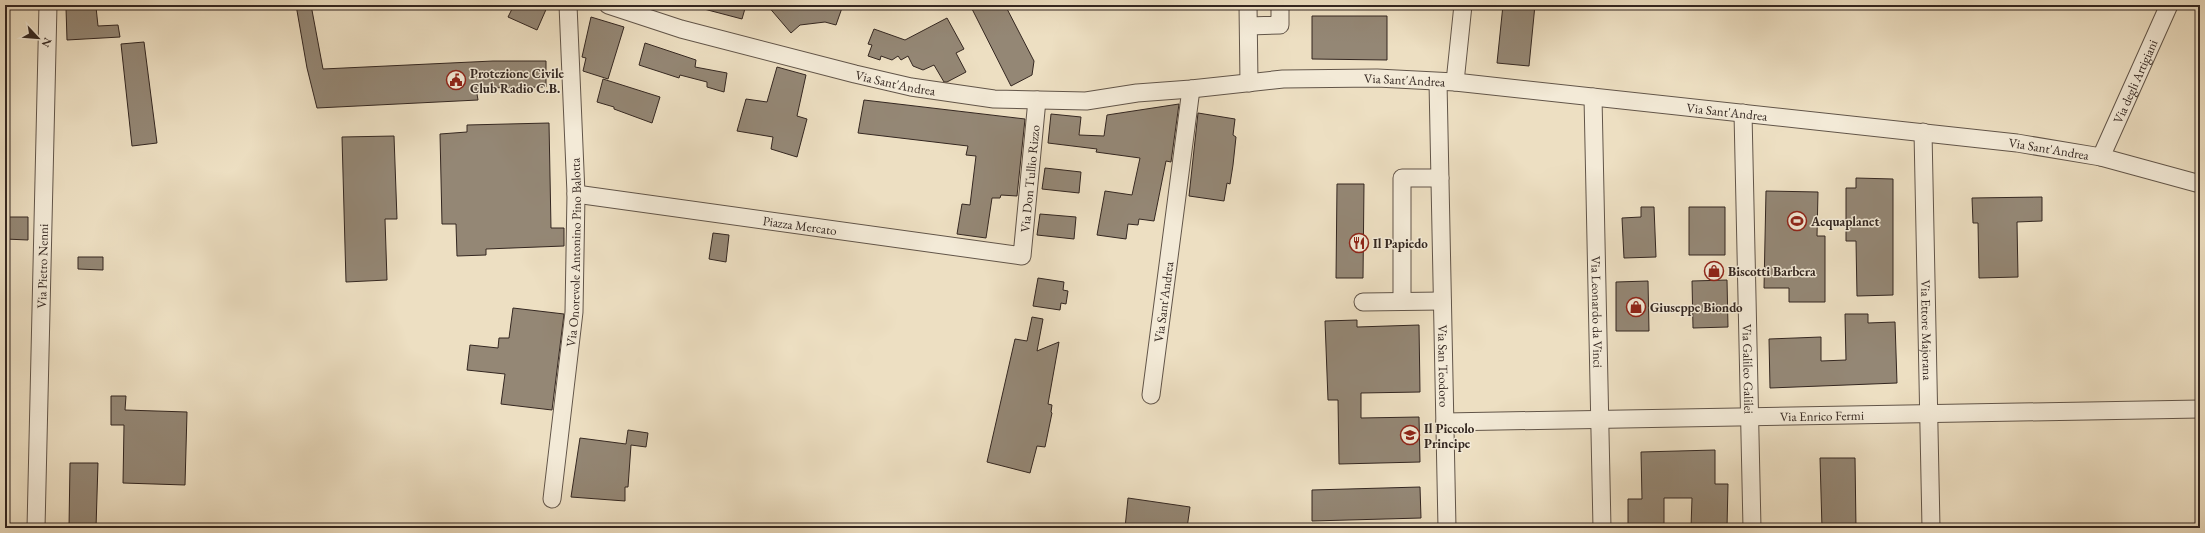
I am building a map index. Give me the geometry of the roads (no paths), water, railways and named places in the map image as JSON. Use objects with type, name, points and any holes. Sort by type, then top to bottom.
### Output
[{"type":"street","name":"Via Pietro Nenni","points":[[36,528],[48,5]]},
{"type":"street","name":"Via Onorevole Antonino Pino Balotta","points":[[552,499],[574,312],[576,194],[568,5]]},
{"type":"street","name":"Via Sant'Andrea","points":[[608,5],[681,29],[911,87],[994,99],[1086,101],[1137,93],[1283,79],[1377,78],[1455,82],[2017,143],[2101,157],[2200,184]]},
{"type":"street","points":[[1248,5],[1249,83]]},
{"type":"street","points":[[1249,26],[1280,25],[1280,5]]},
{"type":"street","points":[[1455,82],[1463,5]]},
{"type":"street","name":"Via degli Artigiani","points":[[2101,157],[2169,5]]},
{"type":"street","name":"Via San Teodoro","points":[[1438,82],[1447,528]]},
{"type":"street","name":"Via Sant'Andrea","points":[[1151,395],[1191,89]]},
{"type":"street","name":"Via Leonardo da Vinci","points":[[1593,97],[1602,528]]},
{"type":"street","name":"Via Don Tullio Rizzo","points":[[1022,256],[1037,100]]},
{"type":"street","name":"Via Galileo Galilei","points":[[1743,113],[1752,528]]},
{"type":"street","name":"Via Ettore Majorana","points":[[1923,132],[1931,528]]},
{"type":"street","points":[[1402,301],[1402,178],[1440,178]]},
{"type":"street","name":"Piazza Mercato","points":[[576,194],[1022,256]]},
{"type":"street","points":[[1363,302],[1442,301]]},
{"type":"street","name":"Via Enrico Fermi","points":[[1445,422],[2200,410]]},
{"type":"place","name":"Protezione Civile Club Radio C.B.","points":[[456,80]]},
{"type":"place","name":"Acquaplanet","points":[[1797,221]]},
{"type":"place","name":"Il Papiedo","points":[[1359,243]]},
{"type":"place","name":"Biscotti Barbera","points":[[1714,271]]},
{"type":"place","name":"Giuseppe Biondo","points":[[1636,307]]},
{"type":"place","name":"Il Piccolo Principe","points":[[1410,435]]}]
